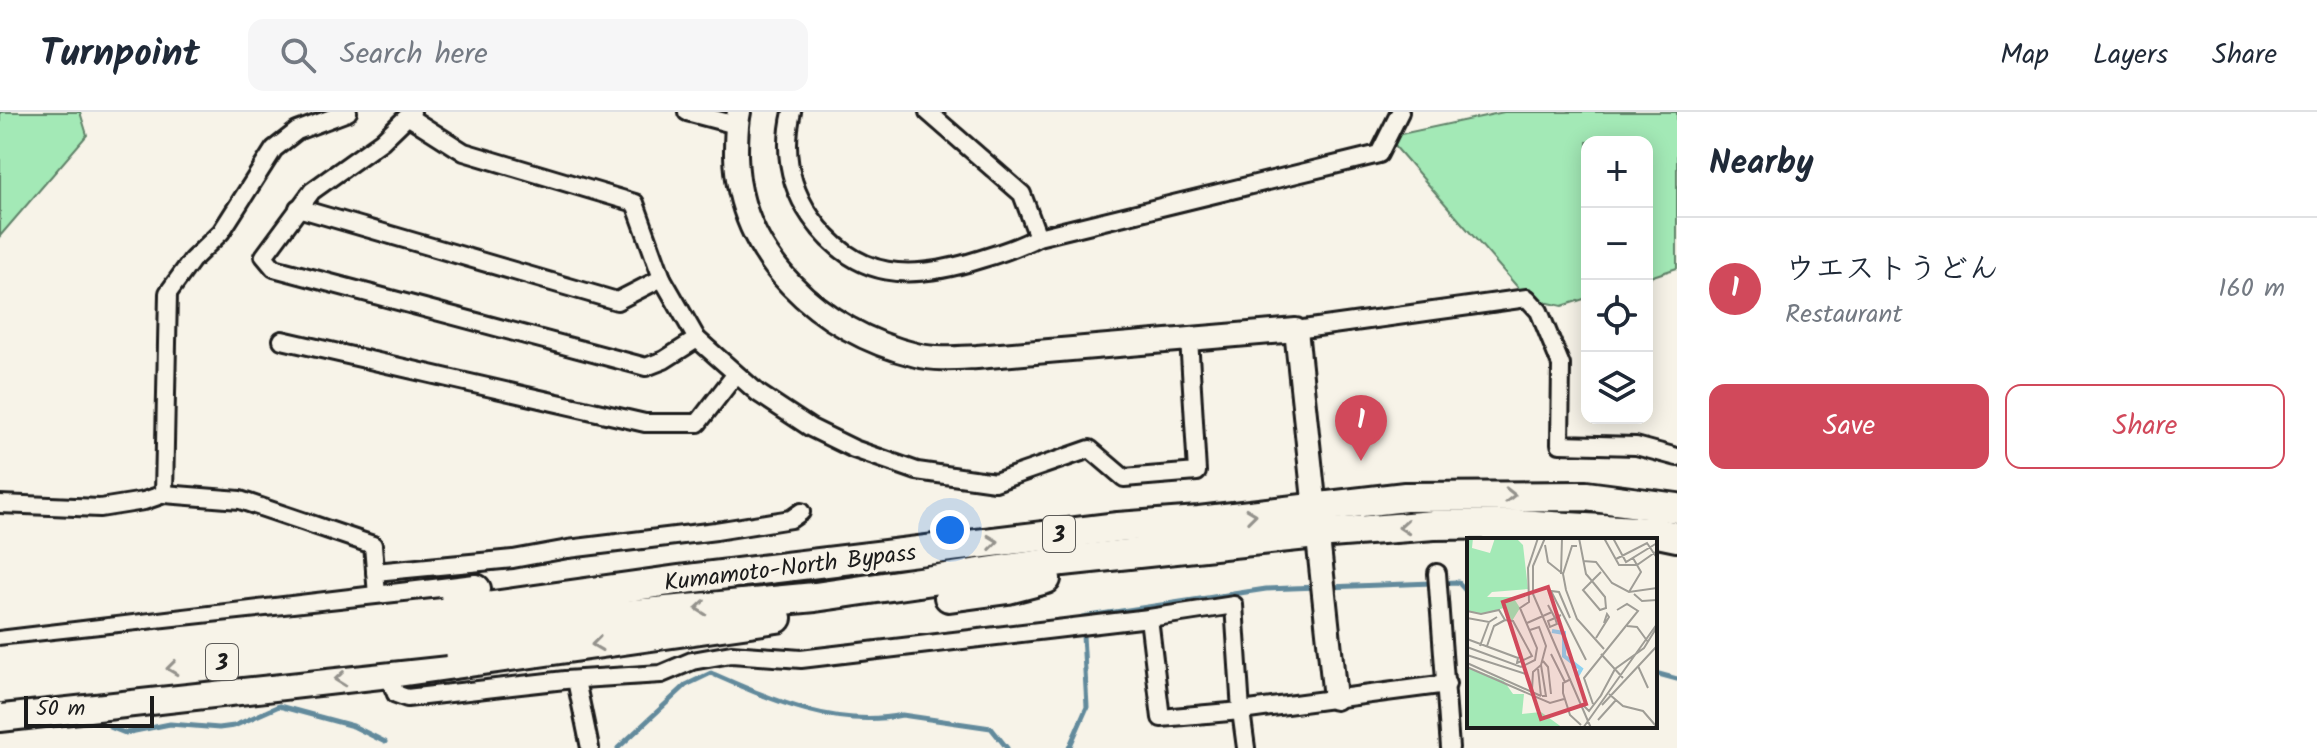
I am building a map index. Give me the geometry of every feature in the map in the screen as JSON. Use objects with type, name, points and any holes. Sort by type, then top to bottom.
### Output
[{"type":"highway","name":"Kumamoto-North Bypass","points":[[0,661],[444,626],[563,622],[815,597],[1063,561],[1143,554],[1316,521],[1405,497],[1586,496],[1677,508]]},
{"type":"highway","name":"Kumamoto-North Bypass","points":[[0,688],[444,626],[678,580],[1118,527],[1199,521],[1518,524],[1653,532],[1677,537]]},
{"type":"highway","points":[[0,717],[386,673],[1008,589],[1143,554]]},
{"type":"highway","points":[[0,646],[565,578],[742,561],[819,563]]},
{"type":"street","points":[[164,494],[168,293],[192,260],[221,232],[274,149],[297,131],[348,112]]},
{"type":"street","points":[[687,112],[738,119],[737,178],[740,193],[753,232],[766,255],[802,296],[822,312],[893,349],[935,358],[977,357],[1296,330],[1527,298],[1539,311],[1561,365],[1560,444],[1636,446],[1677,457]]},
{"type":"street","points":[[792,112],[787,138],[796,192],[817,225],[850,256],[892,273],[931,272],[1017,249],[1038,237],[1379,154],[1400,112]]},
{"type":"street","points":[[928,112],[1022,194],[1038,237]]},
{"type":"street","points":[[697,339],[664,360],[646,367],[274,268],[264,256],[312,191],[382,141],[410,114],[464,152],[635,203],[662,278],[697,339],[735,375],[811,428],[865,454],[917,471],[995,482],[1090,449],[1124,478],[1197,472],[1189,338]]},
{"type":"street","points":[[298,208],[617,301],[662,278]]},
{"type":"street","points":[[1296,330],[1335,698]]},
{"type":"street","points":[[282,340],[645,423],[698,423],[735,375]]},
{"type":"street","points":[[0,504],[100,508],[144,501],[164,494],[240,500],[373,545],[386,673],[396,694],[407,698],[661,674],[692,661],[731,654],[801,659],[1234,605],[1246,748]]},
{"type":"street","points":[[375,572],[482,563],[716,531],[791,519],[801,512]]},
{"type":"street","points":[[1437,573],[1450,748]]},
{"type":"street","points":[[1149,618],[1161,718],[1241,711],[1447,684]]},
{"type":"street","points":[[576,680],[590,748]]},
{"type":"green space","points":[[0,112],[80,112],[87,135],[0,236]]},
{"type":"green space","points":[[1504,112],[1677,112],[1677,268],[1653,276],[1653,136],[1581,136],[1581,300],[1562,306],[1527,298],[1387,137]]},
{"type":"waterway","points":[[1328,587],[1458,582],[1467,592]]},
{"type":"waterway","points":[[1069,748],[1087,707],[1082,617],[1266,589],[1318,587]]},
{"type":"waterway","points":[[618,748],[686,685],[711,673],[780,701],[828,715],[853,718],[902,715],[991,728],[1007,748]]},
{"type":"waterway","points":[[1657,674],[1677,679]]},
{"type":"waterway","points":[[110,727],[125,733],[170,724],[219,728],[234,726],[279,706],[353,726],[385,742]]},
{"type":"place","name":"ウエストうどん","points":[[1361,461]]}]
